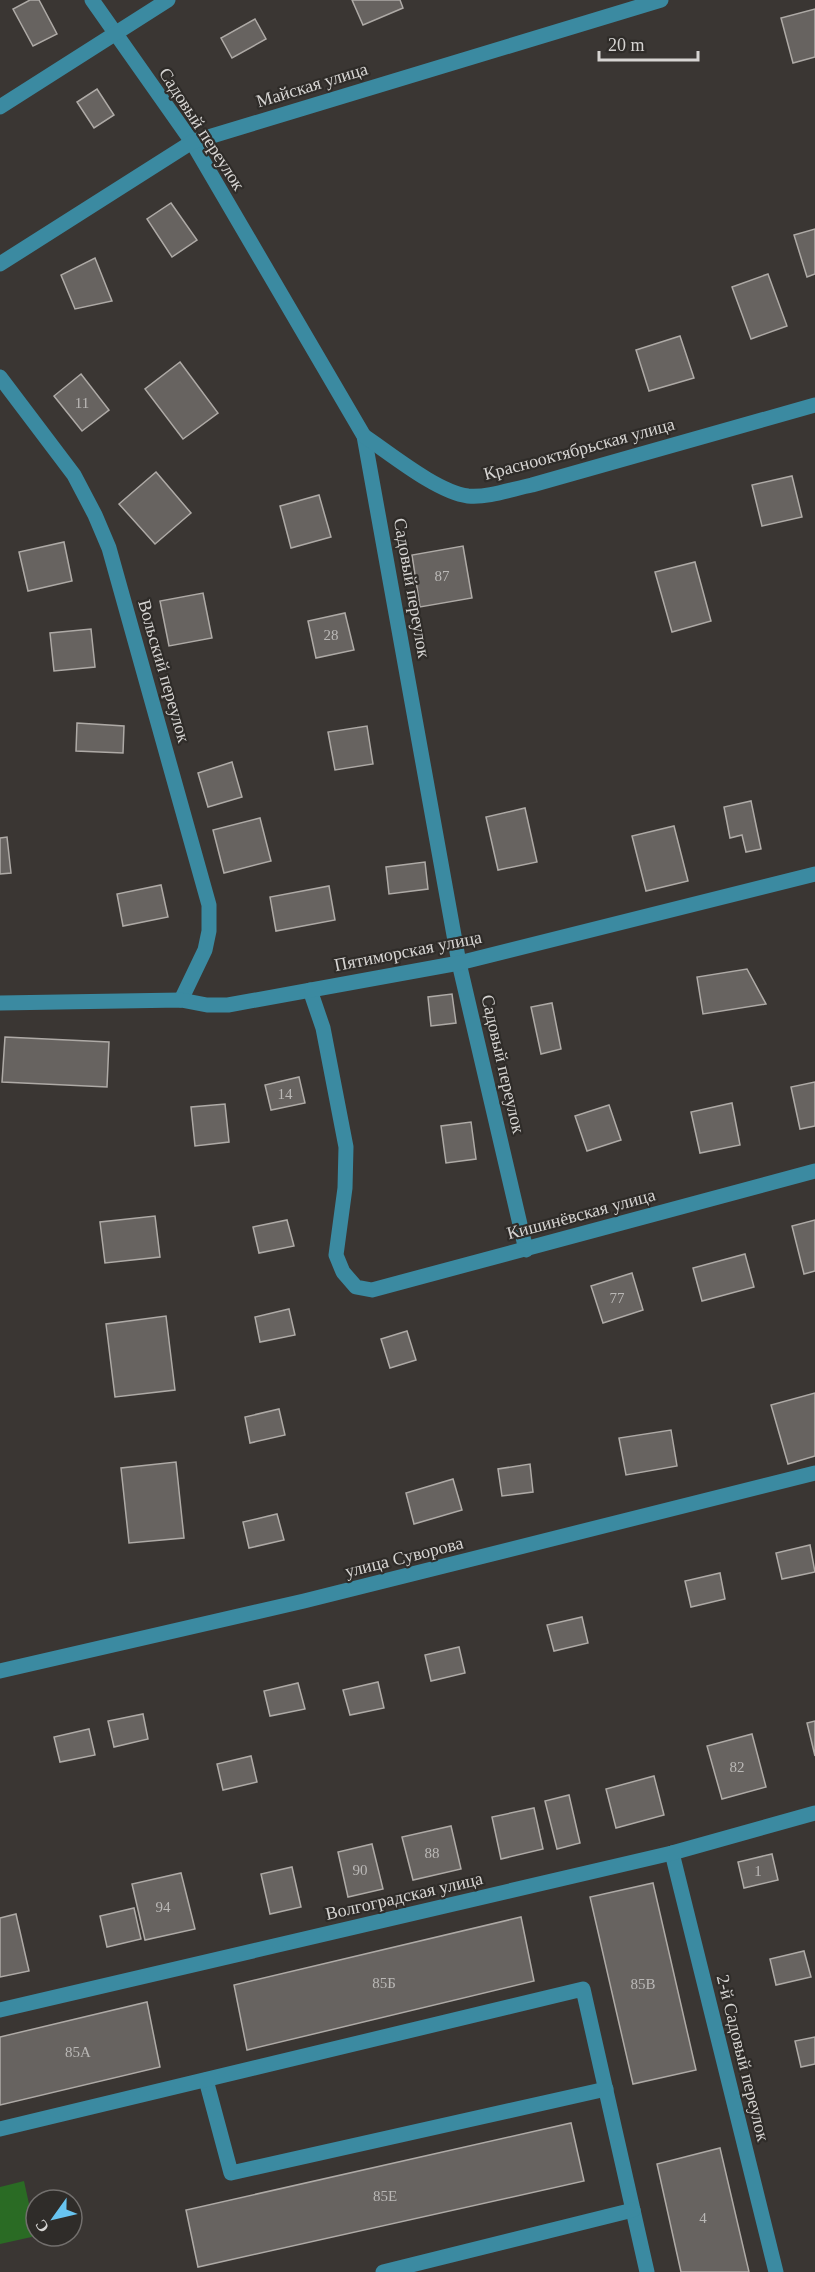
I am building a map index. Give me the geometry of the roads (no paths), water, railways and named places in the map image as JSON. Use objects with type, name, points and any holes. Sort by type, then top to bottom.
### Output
[{"type":"street","name":"Садовый переулок","points":[[92,0],[192,142],[364,436],[459,963],[526,1250]]},
{"type":"street","points":[[0,107],[168,0]]},
{"type":"street","name":"Майская улица","points":[[0,264],[192,142],[661,0]]},
{"type":"street","name":"Вольский переулок","points":[[0,377],[74,475],[109,548],[208,905],[209,931],[205,950],[181,1000]]},
{"type":"street","name":"Краснооктябрьская улица","points":[[364,436],[447,490],[468,496],[532,485],[815,405]]},
{"type":"street","name":"Пятиморская улица","points":[[0,1003],[181,1000],[207,1005],[228,1005],[459,963],[815,874]]},
{"type":"street","name":"Кишинёвская улица","points":[[310,990],[323,1028],[346,1146],[345,1188],[336,1255],[343,1272],[356,1287],[372,1290],[815,1171]]},
{"type":"street","name":"улица Суворова","points":[[0,1671],[304,1601],[815,1473]]},
{"type":"street","name":"Волгоградская улица","points":[[0,2010],[672,1853],[815,1813]]},
{"type":"street","name":"2-й Садовый переулок","points":[[672,1853],[776,2272]]},
{"type":"street","points":[[0,2129],[583,1989],[647,2272]]},
{"type":"street","points":[[206,2080],[231,2173],[606,2089]]},
{"type":"street","points":[[382,2272],[633,2210]]}]
